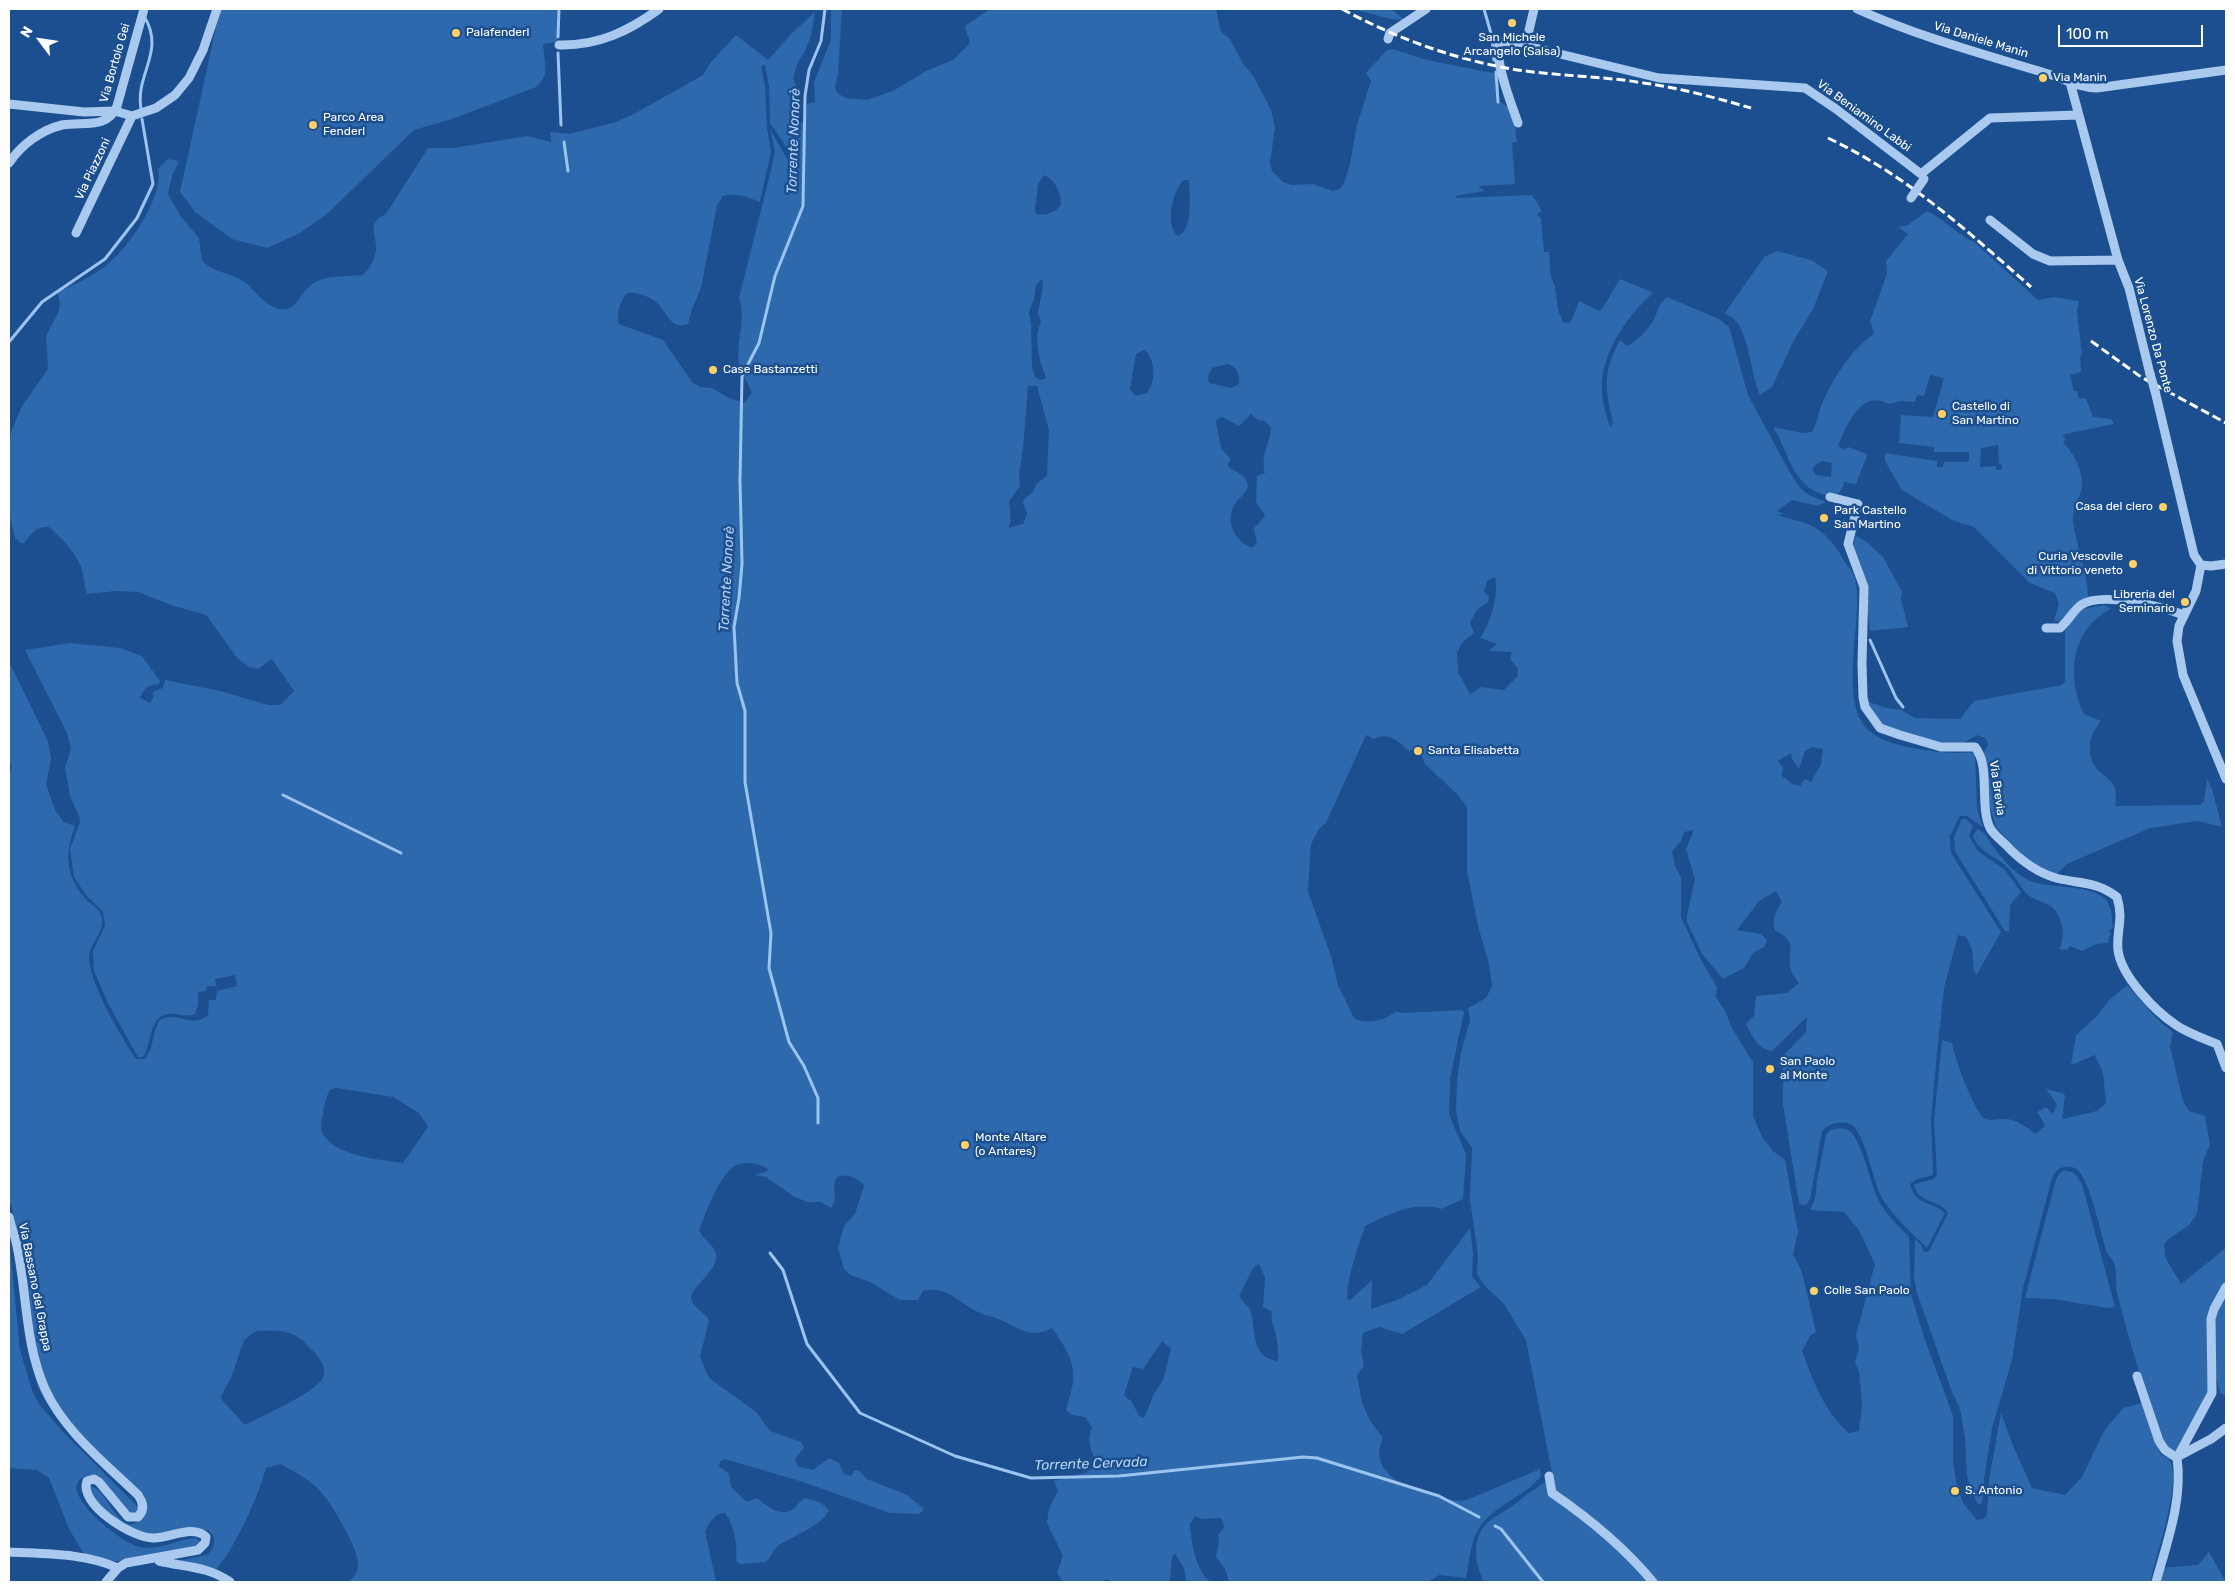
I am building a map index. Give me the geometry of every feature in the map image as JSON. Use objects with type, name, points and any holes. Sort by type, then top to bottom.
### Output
[{"type":"street","name":"Via Bortolo Gei","points":[[9,163],[24,146],[42,132],[63,125],[105,121],[115,111],[144,9]]},
{"type":"street","points":[[9,104],[84,112],[115,111],[132,116],[156,108],[181,89],[196,67],[204,50],[217,9]]},
{"type":"street","points":[[559,45],[582,45],[596,42],[622,32],[659,9]]},
{"type":"street","points":[[1388,39],[1390,34],[1426,9]]},
{"type":"street","points":[[1518,123],[1503,78],[1498,44],[1504,40],[1526,43],[1534,9]]},
{"type":"street","name":"Via Daniele Manin","points":[[1857,9],[1901,28],[2084,87],[2097,88],[2226,70]]},
{"type":"street","name":"Via Beniamino Labbi","points":[[1526,43],[1531,47],[1659,78],[1805,88],[1836,109],[1921,174],[1990,118],[2078,115]]},
{"type":"street","name":"Via Lorenzo Da Ponte","points":[[2070,82],[2118,260],[2129,288],[2191,545],[2195,557],[2201,565]]},
{"type":"street","name":"Via Piazzoni","points":[[76,233],[132,116]]},
{"type":"street","points":[[1909,200],[1944,156]]},
{"type":"street","points":[[1990,220],[2033,254],[2050,261],[2118,260]]},
{"type":"street","name":"Via Brevia","points":[[1830,498],[1858,504],[1848,544],[1864,587],[1863,697],[1872,719],[1880,728],[1929,745],[1941,748],[1975,747],[1983,769],[1984,800],[1990,829],[2016,856],[2034,869],[2056,878],[2098,885],[2116,897],[2121,924],[2118,952],[2129,976],[2142,995],[2171,1021],[2217,1044],[2226,1068]]},
{"type":"street","points":[[2226,564],[2201,565],[2196,591],[2179,626],[2177,641],[2184,675],[2226,779]]},
{"type":"street","points":[[2046,628],[2060,628],[2080,606],[2091,600],[2134,603],[2184,616]]},
{"type":"street","name":"Via Bassano del Grappa","points":[[9,1217],[17,1246],[29,1333],[45,1389],[64,1420],[138,1495],[142,1503],[142,1510],[138,1517],[128,1517],[99,1482],[94,1479],[87,1481],[88,1493],[104,1512],[123,1529],[133,1534],[155,1538],[192,1531],[206,1537],[205,1543],[198,1550],[154,1560]]},
{"type":"street","points":[[2156,1582],[2175,1514],[2177,1458],[2212,1393],[2211,1319],[2214,1309],[2226,1287]]},
{"type":"street","points":[[2137,1376],[2159,1441],[2165,1450],[2177,1458]]},
{"type":"street","points":[[2177,1458],[2212,1439],[2226,1428]]},
{"type":"street","points":[[1549,1476],[1552,1493],[1585,1516],[1638,1564],[1653,1582]]},
{"type":"street","points":[[9,1552],[67,1555],[104,1562],[118,1568]]},
{"type":"street","points":[[106,1582],[118,1568],[126,1563],[154,1560],[200,1568],[220,1575],[230,1582]]},
{"type":"shaded area","name":"Parco Area Fenderl","points":[[220,9],[557,9],[557,42],[543,44],[546,67],[544,78],[536,87],[452,119],[414,130],[327,214],[300,233],[267,248],[232,239],[195,212],[180,192]]},
{"type":"shaded area","points":[[831,9],[842,9],[838,74],[835,88],[837,93],[846,98],[867,100],[893,91],[926,71],[953,60],[970,43],[965,26],[990,9],[1216,9],[1221,32],[1230,39],[1242,62],[1254,77],[1271,110],[1275,128],[1270,163],[1272,171],[1283,182],[1291,185],[1313,184],[1333,191],[1340,189],[1344,183],[1350,164],[1357,125],[1371,81],[1366,73],[1387,50],[1393,49],[1427,60],[1498,74],[1499,102],[1509,108],[1515,124],[1517,142],[1512,143],[1515,184],[1478,186],[1485,191],[1455,196],[1457,198],[1532,195],[1542,211],[1537,214],[1541,219],[1544,252],[1549,252],[1551,277],[1555,287],[1558,310],[1563,322],[1568,323],[1572,320],[1579,301],[1599,311],[1620,279],[1652,292],[1617,336],[1606,362],[1602,394],[1610,427],[1613,423],[1608,400],[1607,381],[1610,362],[1614,352],[1620,340],[1627,346],[1651,325],[1660,305],[1667,297],[1719,319],[1729,327],[1748,395],[1788,469],[1799,487],[1809,495],[1826,502],[1817,506],[1792,500],[1777,511],[1784,514],[1777,515],[1805,523],[1822,533],[1836,548],[1855,579],[1857,599],[1853,685],[1855,704],[1861,721],[1872,733],[1889,742],[1912,748],[1956,753],[1975,753],[1977,809],[1983,827],[1967,816],[1960,816],[1950,836],[1951,853],[2001,932],[1977,974],[1974,972],[1972,949],[1966,937],[1958,935],[1944,988],[1931,1120],[1933,1175],[1917,1179],[1910,1184],[1920,1200],[1945,1213],[1927,1248],[1902,1224],[1885,1203],[1859,1133],[1851,1124],[1842,1122],[1833,1124],[1822,1131],[1810,1199],[1806,1205],[1799,1204],[1783,1104],[1783,1056],[1806,1032],[1807,1017],[1772,1051],[1759,1045],[1746,1024],[1754,1016],[1756,996],[1787,993],[1799,983],[1790,966],[1790,944],[1783,935],[1775,930],[1774,926],[1775,915],[1782,902],[1776,891],[1759,901],[1737,930],[1761,934],[1767,940],[1764,947],[1753,953],[1744,968],[1723,979],[1702,954],[1687,922],[1695,879],[1686,849],[1694,830],[1684,832],[1681,841],[1672,851],[1675,866],[1681,877],[1681,917],[1701,960],[1717,987],[1716,997],[1753,1062],[1753,1116],[1762,1137],[1773,1151],[1785,1160],[1798,1232],[1793,1254],[1802,1272],[1816,1332],[1810,1336],[1802,1351],[1820,1395],[1833,1415],[1849,1433],[1859,1431],[1862,1404],[1859,1371],[1855,1363],[1859,1347],[1856,1335],[1875,1264],[1859,1230],[1844,1212],[1810,1210],[1815,1199],[1826,1135],[1830,1130],[1845,1129],[1852,1133],[1856,1140],[1882,1206],[1909,1237],[1911,1294],[1924,1337],[1953,1416],[1953,1462],[1956,1482],[1963,1503],[1977,1520],[1984,1519],[1987,1514],[1989,1480],[2001,1413],[2032,1488],[2065,1495],[2082,1477],[2104,1431],[2123,1408],[2142,1403],[2161,1455],[2170,1461],[2173,1472],[2170,1503],[2151,1582],[1484,1582],[1478,1568],[1476,1552],[1476,1545],[1481,1530],[1493,1518],[1553,1478],[1526,1340],[1504,1304],[1484,1285],[1477,1274],[1478,1254],[1470,1200],[1472,1148],[1460,1131],[1456,1111],[1457,1081],[1461,1052],[1470,1020],[1468,1008],[1486,998],[1492,986],[1489,964],[1478,926],[1467,871],[1467,807],[1457,794],[1425,764],[1418,747],[1409,751],[1389,737],[1384,736],[1374,739],[1366,735],[1326,823],[1319,829],[1311,844],[1308,892],[1331,956],[1338,985],[1354,1018],[1369,1022],[1381,1020],[1396,1012],[1461,1010],[1464,1012],[1450,1079],[1449,1115],[1466,1154],[1463,1199],[1441,1209],[1421,1207],[1402,1210],[1365,1226],[1351,1271],[1347,1299],[1350,1300],[1372,1280],[1371,1309],[1397,1300],[1427,1285],[1470,1228],[1473,1253],[1472,1276],[1481,1287],[1402,1334],[1379,1327],[1363,1333],[1361,1352],[1364,1366],[1357,1375],[1362,1402],[1370,1421],[1383,1438],[1379,1450],[1380,1461],[1385,1470],[1392,1477],[1412,1488],[1454,1500],[1467,1500],[1540,1469],[1541,1476],[1526,1491],[1498,1509],[1482,1523],[1473,1543],[1466,1578],[1439,1575],[1428,1582],[1229,1582],[1225,1569],[1216,1557],[1219,1541],[1218,1535],[1224,1528],[1223,1521],[1220,1518],[1201,1519],[1195,1516],[1190,1524],[1195,1556],[1202,1572],[1212,1582],[1186,1582],[1184,1568],[1175,1554],[1172,1557],[1170,1582],[1111,1582],[1107,1579],[1101,1582],[1063,1582],[1057,1573],[1063,1556],[1047,1523],[1049,1508],[1058,1491],[1054,1481],[1085,1473],[1098,1466],[1089,1438],[1092,1428],[1085,1417],[1072,1415],[1066,1410],[1073,1383],[1072,1365],[1060,1339],[1052,1328],[1037,1333],[1024,1331],[970,1308],[953,1296],[941,1291],[925,1290],[918,1300],[900,1300],[870,1282],[850,1275],[844,1269],[838,1248],[844,1226],[855,1214],[864,1186],[862,1183],[848,1176],[837,1177],[834,1185],[835,1199],[831,1208],[821,1202],[807,1202],[793,1196],[766,1177],[754,1175],[768,1171],[767,1168],[750,1163],[739,1164],[726,1174],[714,1193],[699,1230],[714,1249],[716,1255],[713,1267],[691,1296],[695,1306],[709,1320],[700,1357],[709,1378],[756,1412],[770,1431],[801,1442],[804,1448],[795,1459],[797,1466],[813,1470],[829,1458],[839,1463],[844,1474],[851,1476],[854,1471],[858,1470],[867,1479],[907,1495],[923,1508],[919,1514],[890,1513],[803,1482],[725,1459],[720,1462],[719,1466],[729,1474],[731,1487],[747,1502],[757,1498],[774,1510],[783,1512],[793,1509],[805,1498],[821,1503],[829,1510],[813,1526],[778,1546],[766,1562],[740,1564],[736,1561],[736,1543],[731,1523],[725,1513],[718,1514],[705,1531],[716,1582],[348,1582],[356,1574],[358,1563],[353,1546],[342,1524],[317,1488],[305,1478],[281,1464],[266,1468],[257,1494],[237,1538],[213,1573],[158,1565],[207,1555],[212,1549],[214,1539],[213,1535],[207,1530],[140,1537],[91,1502],[90,1486],[96,1488],[119,1517],[131,1525],[143,1519],[147,1511],[146,1506],[45,1400],[38,1387],[27,1348],[12,1207],[9,1199],[9,774],[12,767],[9,762],[9,662],[48,741],[51,758],[46,784],[55,810],[64,822],[75,826],[68,854],[70,872],[78,888],[86,899],[99,911],[102,919],[102,925],[89,960],[95,984],[122,1037],[136,1059],[145,1059],[151,1048],[159,1021],[172,1017],[195,1021],[208,1015],[209,1000],[216,1000],[217,991],[237,986],[235,975],[215,979],[216,986],[207,986],[206,991],[198,992],[198,1005],[195,1014],[188,1016],[168,1014],[157,1020],[146,1052],[143,1057],[138,1057],[108,1003],[94,971],[93,951],[105,926],[103,912],[86,895],[74,877],[70,849],[80,822],[70,796],[65,768],[71,749],[67,733],[25,650],[70,643],[120,648],[142,656],[160,681],[159,684],[146,688],[141,695],[140,698],[150,703],[154,696],[152,694],[154,691],[163,688],[165,680],[220,691],[268,705],[280,705],[294,691],[272,659],[258,669],[249,667],[238,659],[206,615],[174,606],[138,592],[116,591],[87,594],[78,561],[67,545],[49,527],[37,529],[24,543],[15,538],[9,512],[9,448],[11,432],[22,406],[48,369],[46,336],[59,311],[58,292],[98,272],[122,250],[149,209],[158,181],[158,169],[168,159],[179,161],[172,176],[168,194],[181,217],[199,238],[202,260],[216,270],[243,281],[273,307],[285,309],[297,302],[307,288],[317,281],[336,277],[363,275],[366,272],[376,251],[374,225],[376,221],[386,214],[428,148],[453,148],[527,136],[551,142],[550,132],[569,134],[616,122],[634,114],[703,75],[711,62],[736,35],[768,60],[792,33],[815,12],[811,36],[798,62],[793,78],[799,93],[800,121],[805,124],[807,104],[815,102],[814,82],[831,40]],"holes":[[[765,65],[769,86],[770,123],[795,165],[793,168],[770,129],[775,151],[739,298],[742,315],[738,350],[740,368],[752,393],[744,403],[729,398],[712,388],[700,387],[692,382],[663,340],[619,324],[618,313],[627,293],[636,293],[650,298],[657,303],[675,324],[688,324],[701,288],[717,206],[723,196],[728,195],[742,196],[760,202],[771,151],[767,129],[765,86],[761,66]],[[1044,175],[1057,187],[1061,204],[1053,212],[1043,215],[1036,214],[1038,184]],[[1183,180],[1189,180],[1189,219],[1183,232],[1178,236],[1171,224],[1173,200]],[[1042,279],[1043,285],[1038,313],[1041,323],[1037,344],[1046,378],[1040,380],[1035,377],[1032,367],[1029,312],[1034,299],[1036,285]],[[1144,350],[1153,365],[1152,383],[1147,393],[1135,396],[1130,389],[1136,354]],[[1228,364],[1239,375],[1238,385],[1231,388],[1209,383],[1208,376],[1212,368]],[[1028,386],[1037,386],[1049,430],[1047,476],[1037,483],[1032,493],[1025,498],[1023,502],[1027,514],[1023,524],[1008,528],[1011,522],[1009,501],[1020,486],[1019,475]],[[1251,414],[1271,427],[1264,455],[1265,473],[1257,476],[1256,502],[1265,515],[1255,526],[1254,531],[1257,542],[1253,547],[1239,539],[1232,527],[1231,514],[1233,507],[1245,493],[1248,485],[1244,477],[1229,467],[1228,464],[1231,459],[1221,448],[1217,419],[1222,417],[1239,426]],[[1495,577],[1496,592],[1493,609],[1488,625],[1480,638],[1497,644],[1489,651],[1512,652],[1510,659],[1518,669],[1517,677],[1504,690],[1481,687],[1470,694],[1458,672],[1457,652],[1462,643],[1474,633],[1470,622],[1477,610],[1488,602],[1489,596],[1484,592],[1487,581]],[[1812,747],[1823,749],[1821,764],[1811,782],[1805,779],[1800,786],[1792,784],[1782,776],[1783,768],[1778,761],[1791,753],[1792,759],[1799,769],[1805,751]],[[337,1088],[393,1097],[419,1113],[428,1127],[403,1163],[349,1153],[330,1143],[323,1134],[321,1128],[328,1094],[331,1089]],[[1259,1264],[1265,1277],[1263,1307],[1272,1312],[1279,1358],[1276,1361],[1268,1358],[1258,1349],[1249,1308],[1239,1296],[1253,1268]],[[256,1331],[280,1331],[292,1334],[313,1351],[324,1368],[324,1375],[321,1381],[313,1388],[289,1403],[245,1425],[222,1400],[221,1396],[231,1378],[244,1340]],[[1162,1341],[1171,1349],[1163,1380],[1154,1394],[1144,1418],[1139,1416],[1132,1402],[1124,1395],[1133,1367],[1143,1369]]]},
{"type":"shaded area","points":[[1352,9],[1391,9],[1405,20],[1391,19]]},
{"type":"shaded area","points":[[1927,211],[1974,242],[2038,300],[2054,297],[2079,301],[2077,311],[2082,355],[2080,356],[2081,370],[2079,373],[2070,375],[2074,391],[2077,391],[2079,399],[2086,398],[2093,417],[2111,419],[2114,424],[2061,435],[2066,439],[2063,443],[2075,459],[2082,478],[2081,491],[2074,510],[2073,521],[2086,576],[2088,596],[2061,623],[2054,620],[2059,604],[2055,593],[2030,583],[1974,527],[1952,520],[1902,490],[1885,461],[1885,453],[1937,461],[1937,467],[1943,467],[1944,462],[1969,462],[1969,452],[1934,452],[1934,447],[1899,443],[1901,415],[1933,417],[1944,378],[1930,375],[1924,396],[1917,395],[1915,402],[1901,401],[1889,404],[1879,400],[1870,401],[1856,412],[1845,429],[1838,446],[1845,450],[1848,447],[1867,454],[1867,456],[1856,484],[1844,482],[1841,491],[1833,496],[1822,494],[1812,489],[1797,475],[1773,427],[1802,433],[1812,432],[1821,406],[1837,375],[1849,357],[1874,333],[1870,321],[1887,274],[1886,261],[1908,234],[1898,227],[1908,225]],"holes":[[[1998,445],[1999,464],[2002,465],[2002,470],[1996,470],[1996,466],[1980,467],[1981,448]],[[1822,461],[1832,463],[1831,477],[1816,475],[1813,471],[1814,466]]]},
{"type":"shaded area","points":[[1777,251],[1811,260],[1828,271],[1813,309],[1794,340],[1772,387],[1760,395],[1744,335],[1735,320],[1725,313],[1764,257]]},
{"type":"shaded area","points":[[1856,536],[1867,542],[1883,557],[1902,592],[1901,599],[1908,627],[1870,631],[1864,582],[1852,547]]},
{"type":"shaded area","points":[[2104,605],[2111,609],[2098,617],[2087,628],[2080,641],[2074,670],[2078,700],[2084,714],[2101,721],[2091,739],[2090,751],[2093,763],[2114,786],[2116,806],[2200,805],[2204,801],[2207,779],[2212,789],[2222,827],[2198,821],[2150,828],[2067,864],[2057,874],[2028,861],[1996,827],[1987,797],[1984,752],[1988,744],[1986,739],[1977,735],[1963,743],[1935,743],[1878,723],[1869,708],[1869,702],[1886,708],[1901,710],[1915,718],[1960,719],[1974,701],[2062,685],[2065,681],[2065,626],[2083,609]]},
{"type":"shaded area","points":[[1962,819],[1966,819],[1973,826],[1969,836],[1978,851],[2005,870],[2021,892],[2010,905],[2009,931],[2005,931],[1955,851],[1954,837]]},
{"type":"shaded area","points":[[1977,829],[1985,835],[2006,863],[2031,881],[2089,891],[2106,899],[2111,910],[2113,928],[2108,931],[2111,932],[2108,943],[2096,944],[2082,951],[2070,946],[2067,950],[2059,949],[2063,932],[2057,914],[2049,905],[2028,895],[2007,867],[1979,846],[1973,836]]},
{"type":"shaded area","points":[[2127,985],[2160,1022],[2173,1032],[2170,1046],[2183,1101],[2189,1111],[2205,1116],[2210,1144],[2203,1162],[2197,1214],[2189,1225],[2164,1244],[2165,1257],[2181,1284],[2226,1248],[2226,1284],[2207,1332],[2207,1366],[2210,1395],[2178,1450],[2174,1452],[2166,1449],[2134,1354],[2117,1293],[2116,1270],[2106,1250],[2089,1190],[2078,1170],[2070,1167],[2061,1168],[2052,1178],[2023,1288],[2012,1360],[1992,1428],[1982,1503],[1978,1505],[1967,1477],[1965,1437],[1960,1409],[1952,1392],[1917,1293],[1914,1279],[1915,1239],[1921,1245],[1924,1252],[1929,1251],[1948,1213],[1940,1205],[1924,1199],[1916,1191],[1914,1185],[1932,1180],[1937,1176],[1934,1120],[1942,1040],[1952,1043],[1971,1097],[1981,1115],[1988,1120],[2007,1119],[2016,1121],[2036,1134],[2045,1125],[2037,1112],[2046,1107],[2053,1114],[2057,1104],[2046,1089],[2065,1095],[2062,1119],[2097,1111],[2106,1103],[2103,1073],[2095,1055],[2071,1065],[2076,1035],[2096,1017],[2109,1000]]},
{"type":"shaded area","points":[[2064,1170],[2074,1173],[2082,1184],[2115,1307],[2108,1308],[2053,1299],[2025,1298],[2056,1179]]},
{"type":"shaded area","points":[[9,1238],[20,1350],[32,1390],[39,1404],[64,1433],[138,1507],[137,1512],[133,1516],[91,1476],[83,1477],[78,1482],[77,1490],[81,1499],[88,1510],[110,1530],[132,1544],[147,1548],[196,1538],[203,1546],[132,1561],[114,1561],[84,1554],[69,1529],[49,1478],[37,1470],[9,1468]]},
{"type":"shaded area","points":[[2226,1292],[2226,1396],[2220,1393],[2213,1354],[2213,1342],[2216,1318]]},
{"type":"shaded area","points":[[2209,1552],[2226,1582],[2157,1582],[2158,1568],[2198,1565]]},
{"type":"waterway","points":[[558,37],[559,9]]},
{"type":"waterway","name":"Torrente Nonorè","points":[[818,1123],[818,1098],[804,1066],[789,1042],[769,968],[771,933],[745,782],[745,711],[737,683],[734,627],[742,564],[740,480],[742,376],[759,343],[775,276],[803,206],[805,96],[809,70],[821,41],[825,9]]},
{"type":"waterway","points":[[1484,9],[1492,37],[1494,60]]},
{"type":"waterway","points":[[141,109],[140,96],[152,41],[150,29],[144,16]]},
{"type":"waterway","points":[[558,53],[561,125]]},
{"type":"waterway","points":[[1496,72],[1498,102]]},
{"type":"waterway","points":[[9,342],[42,302],[105,259],[137,218],[153,184],[142,119]]},
{"type":"waterway","points":[[564,142],[568,171]]},
{"type":"waterway","points":[[1870,640],[1896,698],[1903,707]]},
{"type":"waterway","points":[[283,795],[401,853]]},
{"type":"waterway","name":"Torrente Cervada","points":[[770,1253],[783,1270],[807,1344],[860,1413],[955,1456],[1031,1478],[1119,1476],[1303,1457],[1317,1458],[1439,1496],[1479,1517]]},
{"type":"waterway","name":"Torrente Cervada","points":[[1495,1526],[1501,1529],[1543,1582]]},
{"type":"railway","points":[[1342,9],[1380,28],[1419,44],[1480,62],[1518,70],[1652,84],[1751,108]]},
{"type":"railway","points":[[1828,138],[1884,169],[1935,205],[2031,287]]},
{"type":"railway","points":[[2091,341],[2141,377],[2226,423]]},
{"type":"place","name":"San Michele Arcangelo (Salsa)","points":[[1512,23]]},
{"type":"place","name":"Palafenderl","points":[[456,33]]},
{"type":"place","name":"Via Manin","points":[[2043,78]]},
{"type":"place","name":"Parco Area Fenderl","points":[[313,125]]},
{"type":"place","name":"Case Bastanzetti","points":[[713,370]]},
{"type":"place","name":"Castello di San Martino","points":[[1942,414]]},
{"type":"place","name":"Casa del clero","points":[[2163,507]]},
{"type":"place","name":"Park Castello San Martino","points":[[1824,518]]},
{"type":"place","name":"Curia Vescovile di Vittorio veneto","points":[[2133,564]]},
{"type":"place","name":"Libreria del Seminario","points":[[2185,602]]},
{"type":"place","name":"Santa Elisabetta","points":[[1418,751]]},
{"type":"place","name":"San Paolo al Monte","points":[[1770,1069]]},
{"type":"place","name":"Monte Altare (o Antares)","points":[[965,1145]]},
{"type":"place","name":"Colle San Paolo","points":[[1814,1291]]},
{"type":"place","name":"S. Antonio","points":[[1955,1491]]}]
